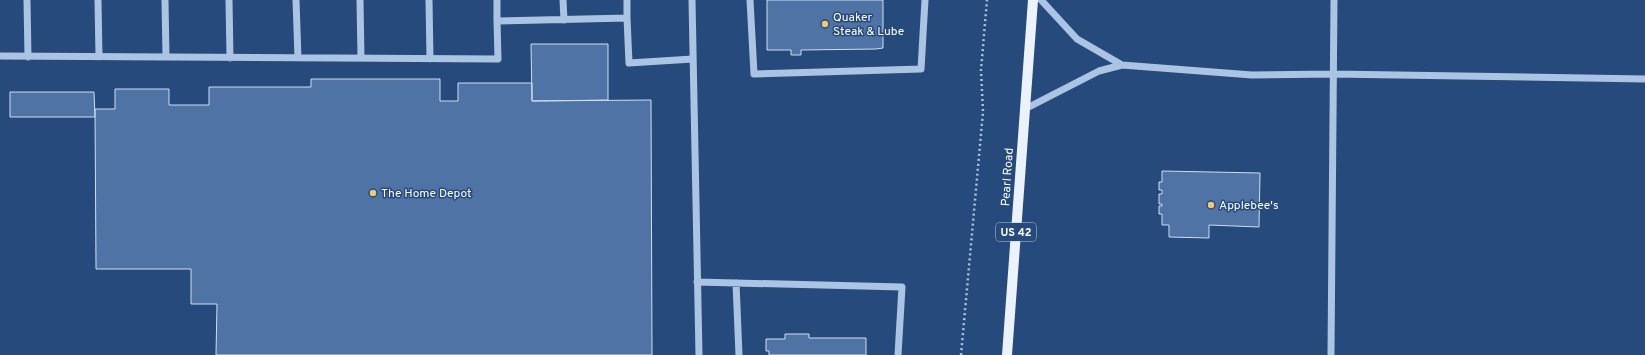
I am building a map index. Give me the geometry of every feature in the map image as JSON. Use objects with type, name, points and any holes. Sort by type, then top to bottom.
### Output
[{"type":"main road","name":"Pearl Road","points":[[1007,355],[1033,0]]},
{"type":"lane","points":[[27,0],[28,56]]},
{"type":"lane","points":[[98,0],[99,57]]},
{"type":"lane","points":[[165,0],[166,57]]},
{"type":"lane","points":[[229,0],[230,58]]},
{"type":"lane","points":[[296,0],[298,58]]},
{"type":"lane","points":[[360,0],[361,58]]},
{"type":"lane","points":[[429,0],[430,59]]},
{"type":"lane","points":[[0,56],[498,59],[497,0]]},
{"type":"lane","points":[[563,0],[564,20]]},
{"type":"lane","points":[[627,0],[629,63],[693,59]]},
{"type":"lane","points":[[692,0],[699,355]]},
{"type":"lane","points":[[750,0],[754,74],[921,69],[925,0]]},
{"type":"lane","points":[[1041,0],[1077,39],[1122,65]]},
{"type":"lane","points":[[1331,354],[1334,0]]},
{"type":"lane","points":[[497,21],[627,18]]},
{"type":"lane","points":[[1025,109],[1099,71],[1122,65],[1252,75],[1333,74],[1645,79]]},
{"type":"lane","points":[[697,282],[902,286],[898,355]]},
{"type":"lane","points":[[736,283],[739,355]]},
{"type":"path","points":[[961,355],[982,112],[981,70],[986,0]]},
{"type":"building","name":"Quaker Steak & Lube","points":[[767,0],[883,0],[883,48],[801,50],[801,55],[791,55],[791,50],[767,50]]},
{"type":"building","points":[[531,44],[608,44],[608,100],[532,101]]},
{"type":"building","name":"The Home Depot","points":[[311,79],[440,79],[440,101],[458,101],[458,83],[532,83],[532,101],[651,100],[652,355],[216,355],[217,304],[191,304],[191,269],[96,269],[95,109],[115,109],[115,89],[169,89],[169,105],[209,105],[209,87],[311,87]]},
{"type":"building","points":[[10,92],[94,92],[95,117],[10,117]]},
{"type":"building","name":"Applebee's","points":[[1162,171],[1260,173],[1259,227],[1209,225],[1209,238],[1169,237],[1169,225],[1162,225],[1162,214],[1159,214],[1159,206],[1162,206],[1162,204],[1159,204],[1159,194],[1162,194],[1162,190],[1159,190],[1159,182],[1162,182]]},
{"type":"building","points":[[785,334],[809,334],[809,338],[866,338],[866,355],[769,355],[769,351],[766,351],[766,339],[785,339]]},
{"type":"place","name":"Quaker Steak & Lube","points":[[825,24]]},
{"type":"place","name":"The Home Depot","points":[[373,193]]},
{"type":"place","name":"Applebee's","points":[[1211,205]]}]
